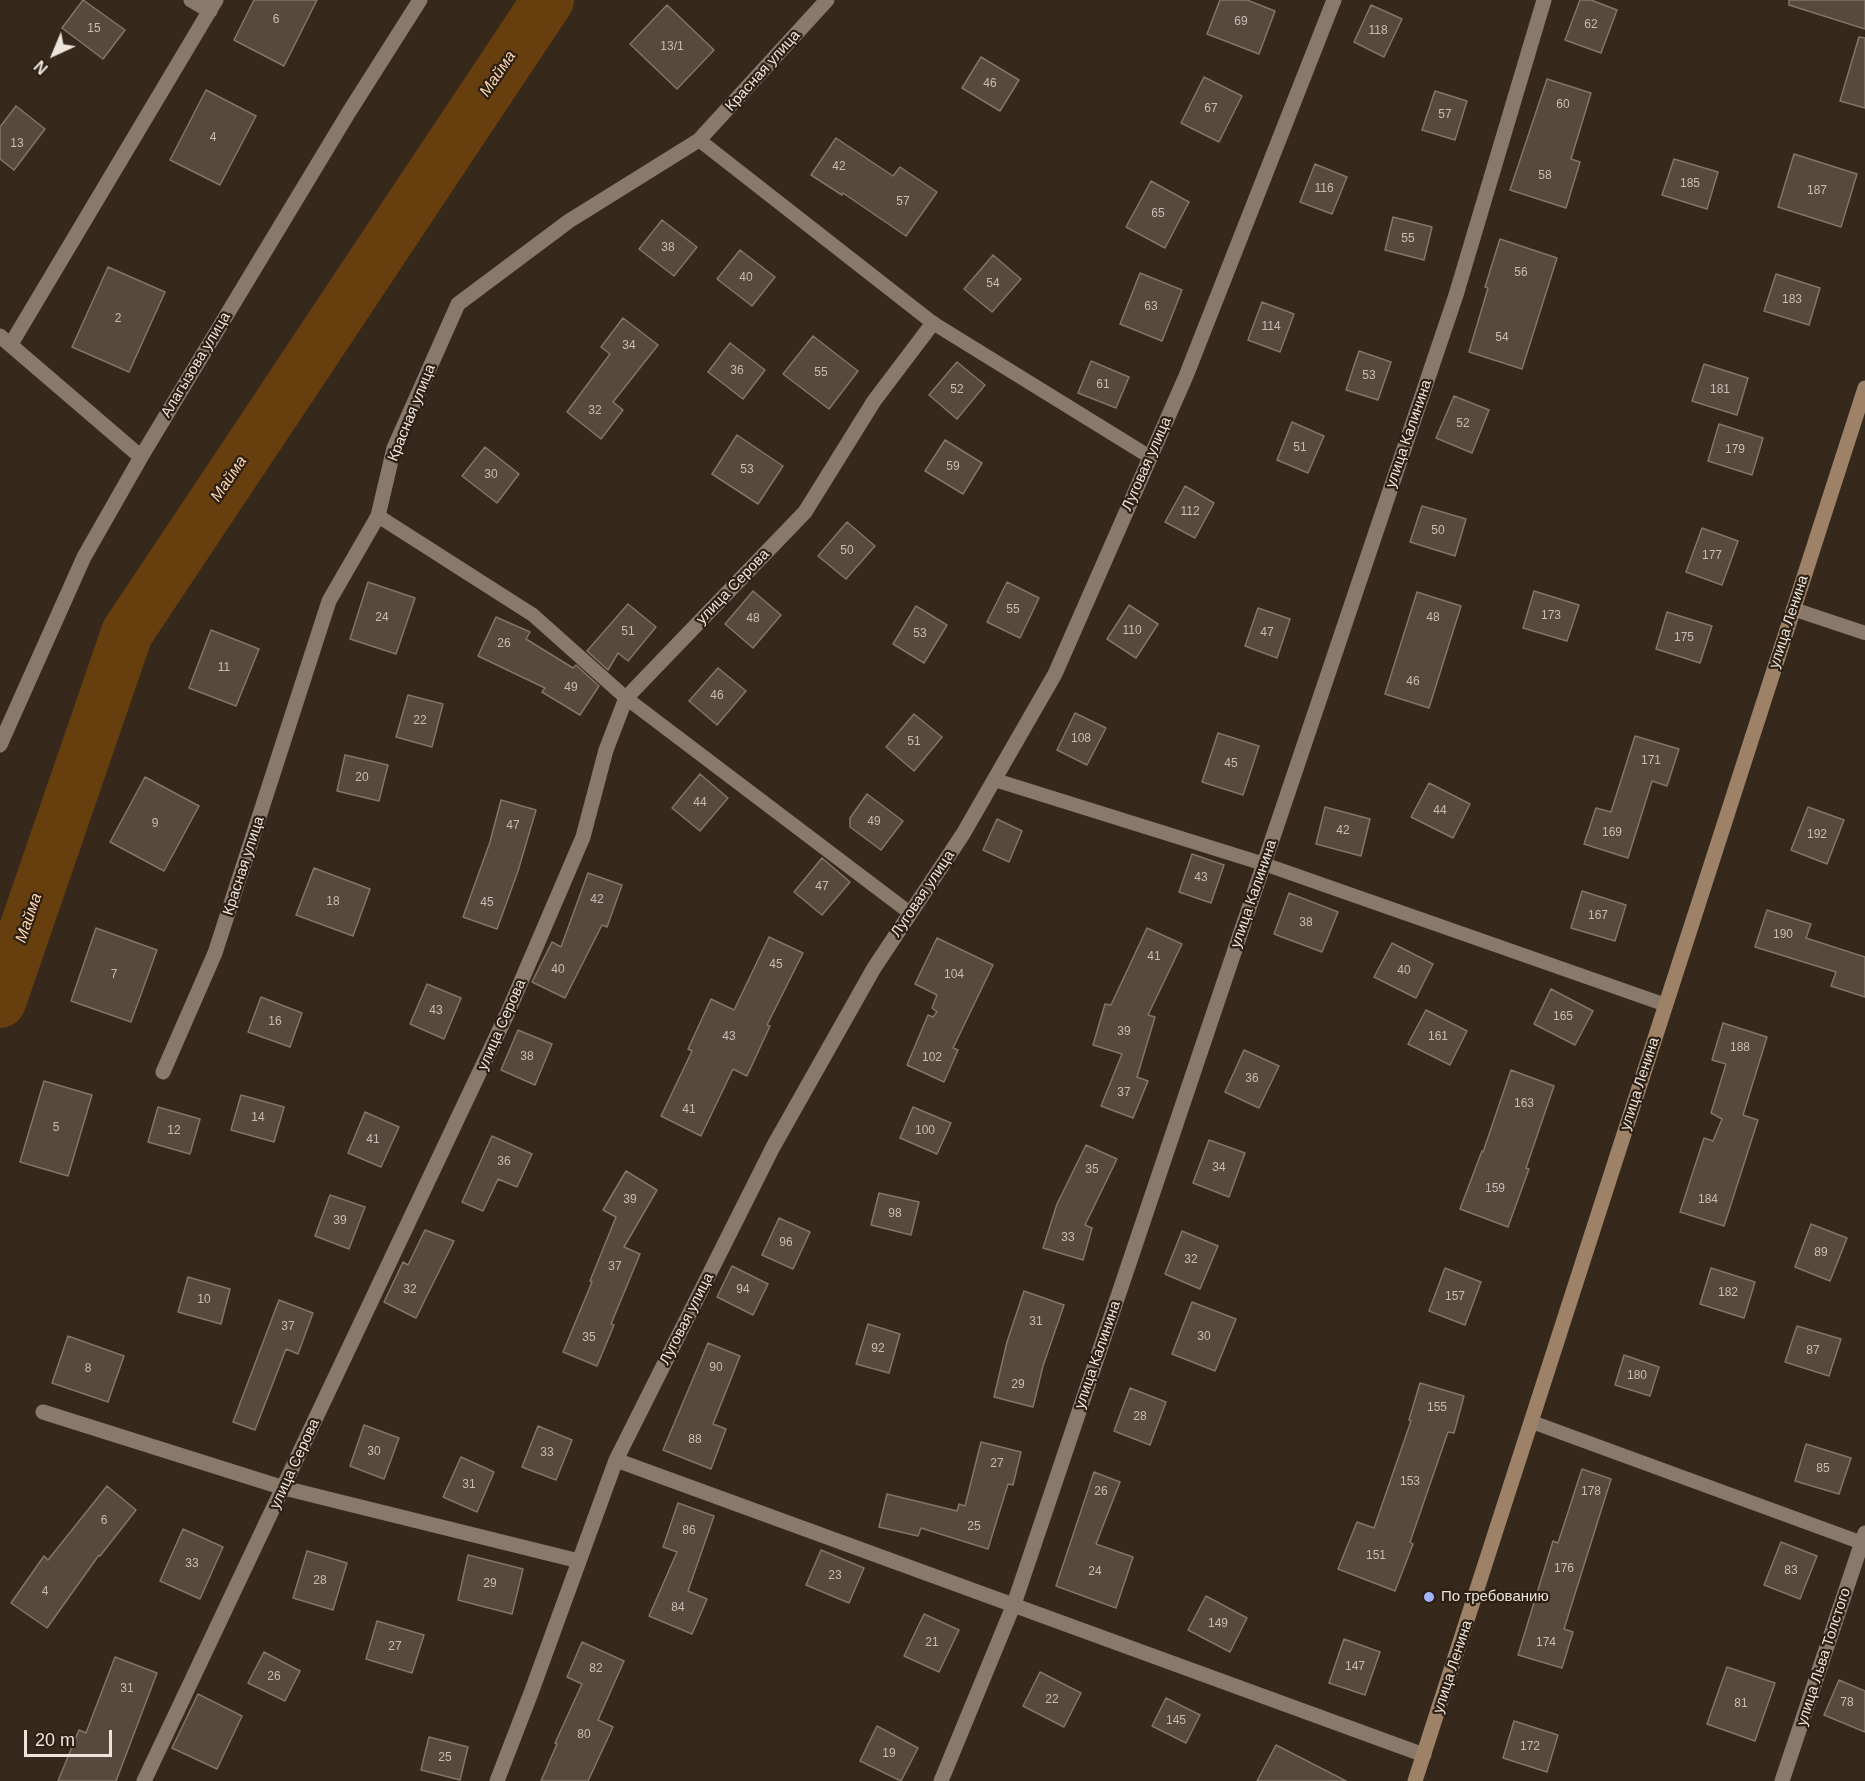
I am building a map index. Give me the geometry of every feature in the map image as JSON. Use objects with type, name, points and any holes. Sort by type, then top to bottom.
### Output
[{"type":"street","points":[[141,457],[6,340],[213,6],[191,0]]},
{"type":"street","name":"Алагызова улица","points":[[0,745],[84,557],[141,457],[349,112],[420,0]]},
{"type":"street","name":"Красная улица","points":[[163,1072],[215,953],[328,600],[378,516],[394,448],[458,304],[569,220],[699,140],[827,0]]},
{"type":"street","name":"Луговая улица","points":[[497,1781],[616,1460],[773,1147],[874,968],[963,834],[1055,674],[1186,376],[1334,0]]},
{"type":"street","name":"улица Калинина","points":[[941,1781],[1014,1604],[1456,295],[1544,0]]},
{"type":"street","name":"улица Серова","points":[[144,1781],[508,1012],[583,837],[606,750],[626,698],[805,512],[874,401],[933,323]]},
{"type":"street","name":"улица Ленина","points":[[1414,1781],[1865,387]]},
{"type":"street","points":[[43,1412],[284,1488],[579,1561]]},
{"type":"street","points":[[616,1460],[1424,1755]]},
{"type":"street","name":"улица Льва Толстого","points":[[1782,1781],[1864,1540]]},
{"type":"lane","points":[[699,140],[933,323],[1150,457]]},
{"type":"lane","points":[[378,516],[533,615],[626,698],[910,913]]},
{"type":"lane","points":[[1793,609],[1865,633]]},
{"type":"lane","points":[[995,780],[1264,864],[1666,1005]]},
{"type":"lane","points":[[1532,1422],[1864,1540]]},
{"type":"building","points":[[83,0],[125,30],[103,59],[62,28]]},
{"type":"building","points":[[254,0],[317,0],[284,66],[234,40]]},
{"type":"building","points":[[1220,0],[1247,0],[1275,11],[1259,54],[1207,34]]},
{"type":"building","points":[[1580,0],[1591,0],[1617,10],[1601,53],[1565,40]]},
{"type":"building","points":[[1789,0],[1865,0],[1865,29],[1789,5]]},
{"type":"building","points":[[667,5],[714,50],[677,89],[630,44]]},
{"type":"building","points":[[1371,5],[1402,19],[1384,57],[1354,42]]},
{"type":"building","points":[[1859,37],[1865,38],[1865,108],[1840,101]]},
{"type":"building","points":[[981,57],[1019,80],[1000,111],[962,88]]},
{"type":"building","points":[[1204,77],[1242,96],[1219,142],[1181,123]]},
{"type":"building","points":[[1547,79],[1591,93],[1571,159],[1580,162],[1566,208],[1510,190]]},
{"type":"building","points":[[206,90],[256,116],[220,185],[170,160]]},
{"type":"building","points":[[1435,91],[1467,101],[1455,140],[1422,130]]},
{"type":"building","points":[[16,106],[45,129],[14,170],[0,159],[0,127]]},
{"type":"building","points":[[836,138],[893,176],[900,167],[937,192],[906,236],[843,193],[842,195],[811,175]]},
{"type":"building","points":[[1794,154],[1857,174],[1841,227],[1778,207]]},
{"type":"building","points":[[1674,159],[1718,172],[1707,209],[1662,195]]},
{"type":"building","points":[[1315,164],[1347,177],[1332,214],[1300,202]]},
{"type":"building","points":[[1151,181],[1189,202],[1165,248],[1126,227]]},
{"type":"building","points":[[1393,217],[1432,227],[1424,260],[1385,250]]},
{"type":"building","points":[[662,220],[697,247],[674,276],[639,249]]},
{"type":"building","points":[[1500,239],[1557,258],[1522,369],[1469,352]]},
{"type":"building","points":[[740,250],[775,277],[752,306],[717,279]]},
{"type":"building","points":[[993,255],[1021,279],[992,312],[964,289]]},
{"type":"building","points":[[108,267],[165,292],[129,372],[72,347]]},
{"type":"building","points":[[1140,273],[1182,290],[1162,341],[1120,324]]},
{"type":"building","points":[[1776,274],[1820,288],[1809,325],[1764,311]]},
{"type":"building","points":[[1262,302],[1294,314],[1280,352],[1248,340]]},
{"type":"building","points":[[623,318],[658,345],[613,402],[623,410],[601,439],[567,412],[610,354],[601,347]]},
{"type":"building","points":[[813,336],[858,371],[829,409],[783,374]]},
{"type":"building","points":[[730,343],[765,370],[743,399],[708,372]]},
{"type":"building","points":[[1359,351],[1391,362],[1378,400],[1346,390]]},
{"type":"building","points":[[1091,361],[1129,377],[1116,408],[1078,393]]},
{"type":"building","points":[[957,362],[985,385],[957,419],[929,395]]},
{"type":"building","points":[[1704,364],[1748,378],[1737,415],[1692,401]]},
{"type":"building","points":[[1454,396],[1489,410],[1472,453],[1436,438]]},
{"type":"building","points":[[1292,422],[1324,436],[1308,473],[1277,460]]},
{"type":"building","points":[[1719,424],[1763,438],[1752,475],[1708,461]]},
{"type":"building","points":[[737,435],[783,466],[758,504],[712,474]]},
{"type":"building","points":[[945,440],[982,463],[963,494],[925,471]]},
{"type":"building","points":[[485,447],[519,474],[497,503],[462,476]]},
{"type":"building","points":[[1185,486],[1214,503],[1195,538],[1165,522]]},
{"type":"building","points":[[1422,506],[1466,519],[1455,556],[1410,542]]},
{"type":"building","points":[[847,522],[875,546],[846,579],[818,556]]},
{"type":"building","points":[[1702,528],[1738,541],[1722,585],[1686,572]]},
{"type":"building","points":[[368,582],[415,598],[396,654],[350,639]]},
{"type":"building","points":[[1007,582],[1039,598],[1020,638],[987,622]]},
{"type":"building","points":[[753,591],[781,615],[753,648],[725,624]]},
{"type":"building","points":[[1534,591],[1579,605],[1567,641],[1523,628]]},
{"type":"building","points":[[1417,592],[1461,606],[1429,708],[1385,694]]},
{"type":"building","points":[[628,604],[656,627],[628,661],[618,653],[608,670],[587,651]]},
{"type":"building","points":[[1129,605],[1158,624],[1136,658],[1107,639]]},
{"type":"building","points":[[916,606],[947,625],[924,663],[893,644]]},
{"type":"building","points":[[1258,608],[1290,619],[1277,658],[1245,646]]},
{"type":"building","points":[[1667,612],[1712,626],[1700,663],[1656,649]]},
{"type":"building","points":[[496,617],[530,632],[526,639],[573,668],[576,665],[599,686],[580,715],[542,692],[545,688],[478,656]]},
{"type":"building","points":[[211,630],[259,649],[236,706],[189,688]]},
{"type":"building","points":[[718,668],[746,691],[717,725],[689,701]]},
{"type":"building","points":[[408,695],[443,704],[432,747],[396,737]]},
{"type":"building","points":[[1075,713],[1106,728],[1087,765],[1057,750]]},
{"type":"building","points":[[914,714],[942,737],[914,771],[886,747]]},
{"type":"building","points":[[1218,733],[1259,746],[1243,795],[1202,782]]},
{"type":"building","points":[[1635,736],[1679,749],[1667,786],[1652,781],[1628,858],[1584,844],[1596,808],[1611,812]]},
{"type":"building","points":[[345,755],[388,765],[379,801],[337,791]]},
{"type":"building","points":[[700,774],[728,798],[700,831],[672,808]]},
{"type":"building","points":[[145,777],[199,806],[164,871],[110,842]]},
{"type":"building","points":[[1429,783],[1470,804],[1453,838],[1411,817]]},
{"type":"building","points":[[867,794],[903,821],[881,850],[850,827],[850,818]]},
{"type":"building","points":[[501,800],[536,810],[518,871],[497,929],[463,917],[490,842]]},
{"type":"building","points":[[1325,807],[1370,819],[1361,856],[1316,844]]},
{"type":"building","points":[[1808,807],[1844,820],[1827,864],[1791,850]]},
{"type":"building","points":[[997,819],[1022,831],[1009,862],[983,850]]},
{"type":"building","points":[[1192,854],[1224,865],[1211,903],[1179,892]]},
{"type":"building","points":[[822,858],[850,882],[822,915],[794,892]]},
{"type":"building","points":[[314,868],[370,889],[353,936],[296,915]]},
{"type":"building","points":[[588,873],[622,885],[607,927],[602,925],[565,998],[532,982],[552,942],[561,947]]},
{"type":"building","points":[[1582,891],[1626,905],[1615,941],[1571,928]]},
{"type":"building","points":[[1289,893],[1338,912],[1322,952],[1274,934]]},
{"type":"building","points":[[1767,910],[1811,924],[1806,938],[1865,957],[1865,997],[1831,986],[1836,972],[1755,947]]},
{"type":"building","points":[[96,928],[157,950],[131,1022],[71,1001]]},
{"type":"building","points":[[1147,928],[1182,944],[1148,1015],[1155,1017],[1137,1077],[1148,1081],[1133,1118],[1101,1106],[1122,1054],[1093,1045],[1105,1004],[1111,1005]]},
{"type":"building","points":[[769,937],[803,953],[767,1025],[770,1026],[747,1076],[733,1069],[701,1136],[661,1116],[692,1051],[688,1049],[711,999],[734,1010]]},
{"type":"building","points":[[937,938],[993,965],[953,1048],[958,1050],[944,1082],[907,1065],[928,1015],[933,1017],[937,1012],[932,1008],[937,995],[915,984]]},
{"type":"building","points":[[1392,943],[1433,964],[1416,998],[1374,977]]},
{"type":"building","points":[[427,984],[461,998],[444,1039],[410,1024]]},
{"type":"building","points":[[1551,989],[1593,1011],[1575,1045],[1534,1024]]},
{"type":"building","points":[[261,997],[302,1013],[290,1047],[248,1032]]},
{"type":"building","points":[[1426,1010],[1467,1031],[1450,1065],[1408,1044]]},
{"type":"building","points":[[1723,1023],[1767,1037],[1743,1115],[1758,1120],[1724,1226],[1680,1212],[1704,1138],[1713,1141],[1722,1119],[1711,1113],[1726,1064],[1712,1060]]},
{"type":"building","points":[[518,1030],[552,1044],[535,1085],[501,1070]]},
{"type":"building","points":[[1244,1050],[1279,1066],[1259,1108],[1225,1092]]},
{"type":"building","points":[[1511,1070],[1554,1086],[1526,1168],[1529,1169],[1508,1227],[1460,1209],[1483,1152]]},
{"type":"building","points":[[44,1081],[92,1095],[68,1176],[20,1162]]},
{"type":"building","points":[[241,1095],[284,1107],[274,1142],[231,1130]]},
{"type":"building","points":[[158,1107],[200,1119],[190,1154],[148,1142]]},
{"type":"building","points":[[913,1107],[951,1123],[937,1154],[900,1138]]},
{"type":"building","points":[[365,1112],[399,1127],[381,1167],[348,1153]]},
{"type":"building","points":[[492,1136],[532,1154],[517,1187],[498,1179],[483,1211],[462,1202]]},
{"type":"building","points":[[1209,1140],[1245,1153],[1229,1197],[1193,1183]]},
{"type":"building","points":[[1086,1145],[1117,1159],[1085,1225],[1092,1228],[1083,1260],[1043,1248],[1057,1204]]},
{"type":"building","points":[[626,1171],[657,1190],[624,1247],[640,1254],[611,1324],[614,1325],[597,1366],[563,1352],[616,1217],[603,1210]]},
{"type":"building","points":[[879,1193],[919,1202],[911,1235],[871,1225]]},
{"type":"building","points":[[330,1195],[365,1207],[349,1249],[315,1236]]},
{"type":"building","points":[[779,1218],[810,1232],[793,1269],[762,1255]]},
{"type":"building","points":[[1811,1224],[1847,1238],[1830,1281],[1795,1267]]},
{"type":"building","points":[[425,1230],[454,1241],[416,1318],[384,1302],[403,1262],[408,1265]]},
{"type":"building","points":[[1182,1231],[1218,1246],[1200,1289],[1165,1274]]},
{"type":"building","points":[[732,1266],[768,1284],[753,1315],[717,1297]]},
{"type":"building","points":[[1445,1268],[1481,1282],[1465,1325],[1429,1311]]},
{"type":"building","points":[[1711,1268],[1755,1282],[1744,1318],[1700,1304]]},
{"type":"building","points":[[188,1277],[230,1289],[221,1324],[178,1312]]},
{"type":"building","points":[[1024,1291],[1064,1305],[1043,1366],[1033,1407],[994,1397],[1007,1342]]},
{"type":"building","points":[[279,1300],[313,1313],[298,1354],[286,1349],[255,1430],[233,1422]]},
{"type":"building","points":[[1192,1302],[1236,1319],[1215,1371],[1172,1354]]},
{"type":"building","points":[[868,1324],[900,1334],[889,1373],[856,1364]]},
{"type":"building","points":[[1797,1326],[1841,1339],[1829,1376],[1785,1362]]},
{"type":"building","points":[[68,1336],[124,1356],[108,1402],[52,1383]]},
{"type":"building","points":[[708,1343],[740,1356],[713,1424],[726,1429],[711,1469],[663,1450]]},
{"type":"building","points":[[1624,1355],[1659,1367],[1650,1396],[1615,1385]]},
{"type":"building","points":[[1420,1383],[1464,1396],[1454,1433],[1448,1432],[1410,1542],[1413,1544],[1395,1591],[1338,1569],[1357,1522],[1374,1528],[1411,1421],[1409,1420]]},
{"type":"building","points":[[1130,1388],[1166,1402],[1150,1445],[1114,1431]]},
{"type":"building","points":[[364,1425],[399,1438],[384,1479],[350,1466]]},
{"type":"building","points":[[538,1426],[572,1440],[556,1480],[522,1467]]},
{"type":"building","points":[[981,1442],[1021,1452],[1013,1485],[1008,1484],[988,1549],[921,1528],[918,1536],[879,1527],[887,1494],[957,1511],[959,1504],[965,1506]]},
{"type":"building","points":[[1806,1444],[1851,1458],[1839,1494],[1795,1481]]},
{"type":"building","points":[[461,1457],[494,1472],[477,1512],[443,1497]]},
{"type":"building","points":[[1582,1469],[1611,1479],[1564,1629],[1573,1632],[1562,1668],[1518,1655],[1553,1541],[1558,1543]]},
{"type":"building","points":[[1094,1472],[1120,1482],[1096,1544],[1133,1557],[1116,1608],[1056,1586]]},
{"type":"building","points":[[107,1486],[136,1510],[99,1555],[47,1628],[11,1603],[44,1556],[48,1560]]},
{"type":"building","points":[[678,1503],[714,1516],[688,1591],[707,1599],[692,1634],[649,1616],[677,1552],[663,1547]]},
{"type":"building","points":[[183,1529],[223,1547],[200,1599],[160,1581]]},
{"type":"building","points":[[1781,1542],[1817,1556],[1800,1599],[1764,1585]]},
{"type":"building","points":[[821,1550],[864,1568],[849,1603],[806,1585]]},
{"type":"building","points":[[307,1551],[347,1563],[333,1610],[293,1598]]},
{"type":"building","points":[[468,1555],[523,1569],[512,1614],[458,1600]]},
{"type":"building","points":[[1206,1596],[1247,1618],[1230,1652],[1188,1630]]},
{"type":"building","points":[[924,1614],[959,1630],[939,1672],[904,1656]]},
{"type":"building","points":[[377,1621],[424,1635],[412,1673],[366,1659]]},
{"type":"building","points":[[1344,1639],[1380,1652],[1365,1695],[1329,1683]]},
{"type":"building","points":[[582,1642],[624,1661],[598,1720],[613,1727],[588,1781],[541,1781],[557,1744],[555,1743],[582,1684],[567,1677]]},
{"type":"building","points":[[264,1652],[300,1671],[285,1701],[248,1683]]},
{"type":"building","points":[[115,1657],[157,1673],[116,1781],[58,1781],[79,1730],[86,1733]]},
{"type":"building","points":[[1727,1667],[1775,1683],[1755,1741],[1707,1724]]},
{"type":"building","points":[[1040,1672],[1081,1693],[1064,1727],[1023,1706]]},
{"type":"building","points":[[1839,1680],[1865,1691],[1865,1732],[1824,1715]]},
{"type":"building","points":[[198,1694],[242,1716],[217,1769],[172,1748]]},
{"type":"building","points":[[1166,1698],[1200,1715],[1186,1743],[1152,1726]]},
{"type":"building","points":[[1514,1721],[1558,1735],[1547,1772],[1503,1758]]},
{"type":"building","points":[[877,1726],[918,1748],[901,1781],[860,1761]]},
{"type":"building","points":[[429,1737],[468,1747],[460,1780],[421,1770]]},
{"type":"building","points":[[1276,1745],[1346,1781],[1257,1781]]},
{"type":"waterway","name":"Майма","points":[[0,1002],[127,633],[548,0]]},
{"type":"place","name":"По требованию","points":[[1429,1597]]}]
